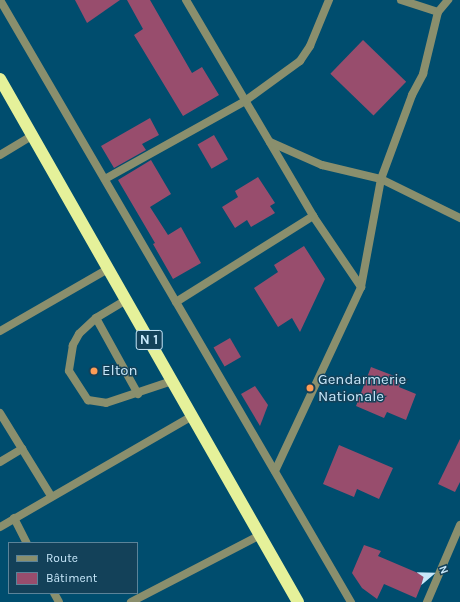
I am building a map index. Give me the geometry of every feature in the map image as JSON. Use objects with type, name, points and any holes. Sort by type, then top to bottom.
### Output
[{"type":"highway","name":"N 1","points":[[0,79],[298,602]]},
{"type":"street","points":[[0,0],[351,602]]},
{"type":"street","points":[[186,0],[313,216],[361,287]]},
{"type":"street","points":[[105,179],[245,101],[300,61],[310,46],[329,0]]},
{"type":"street","points":[[401,0],[438,12]]},
{"type":"street","points":[[275,471],[361,287],[381,179],[412,95],[423,74],[438,12],[448,0]]},
{"type":"street","points":[[0,155],[33,135]]},
{"type":"street","points":[[270,142],[322,165],[381,179],[460,218]]},
{"type":"street","points":[[176,302],[313,216]]},
{"type":"street","points":[[0,331],[108,269]]},
{"type":"street","points":[[126,300],[96,318],[79,334],[73,345],[69,371],[88,400],[106,404],[172,381]]},
{"type":"street","points":[[96,318],[138,394]]},
{"type":"street","points":[[0,414],[51,496]]},
{"type":"street","points":[[0,527],[51,496],[192,416]]},
{"type":"street","points":[[0,462],[22,449]]},
{"type":"street","points":[[14,518],[26,542]]},
{"type":"street","points":[[426,602],[460,525]]},
{"type":"street","points":[[131,602],[260,535]]},
{"type":"building","points":[[75,0],[120,0],[87,23]]},
{"type":"building","points":[[127,0],[150,0],[192,73],[202,67],[219,95],[183,116],[134,35],[143,29]]},
{"type":"building","points":[[363,40],[406,82],[374,115],[330,74]]},
{"type":"building","points":[[150,118],[159,135],[142,144],[146,150],[114,168],[101,146]]},
{"type":"building","points":[[214,135],[228,159],[212,169],[198,144]]},
{"type":"building","points":[[151,160],[171,194],[150,207],[168,235],[181,227],[201,263],[173,279],[153,244],[155,243],[118,180]]},
{"type":"building","points":[[258,177],[275,203],[270,206],[275,213],[251,227],[247,220],[235,228],[222,207],[238,197],[235,191]]},
{"type":"building","points":[[304,246],[325,279],[300,332],[292,318],[278,327],[254,288],[278,272],[274,265]]},
{"type":"building","points":[[230,338],[241,357],[225,367],[214,348]]},
{"type":"building","points":[[371,367],[402,379],[399,387],[416,394],[406,420],[387,412],[384,418],[356,406]]},
{"type":"building","points":[[255,386],[268,405],[260,426],[241,394]]},
{"type":"building","points":[[460,439],[460,482],[455,492],[438,484]]},
{"type":"building","points":[[339,445],[393,468],[379,499],[357,489],[354,497],[323,484]]},
{"type":"building","points":[[364,545],[381,551],[378,556],[425,576],[416,598],[384,584],[377,599],[362,588],[352,573]]},
{"type":"place","name":"Elton","points":[[94,371]]},
{"type":"place","name":"Gendarmerie Nationale","points":[[310,388]]}]
